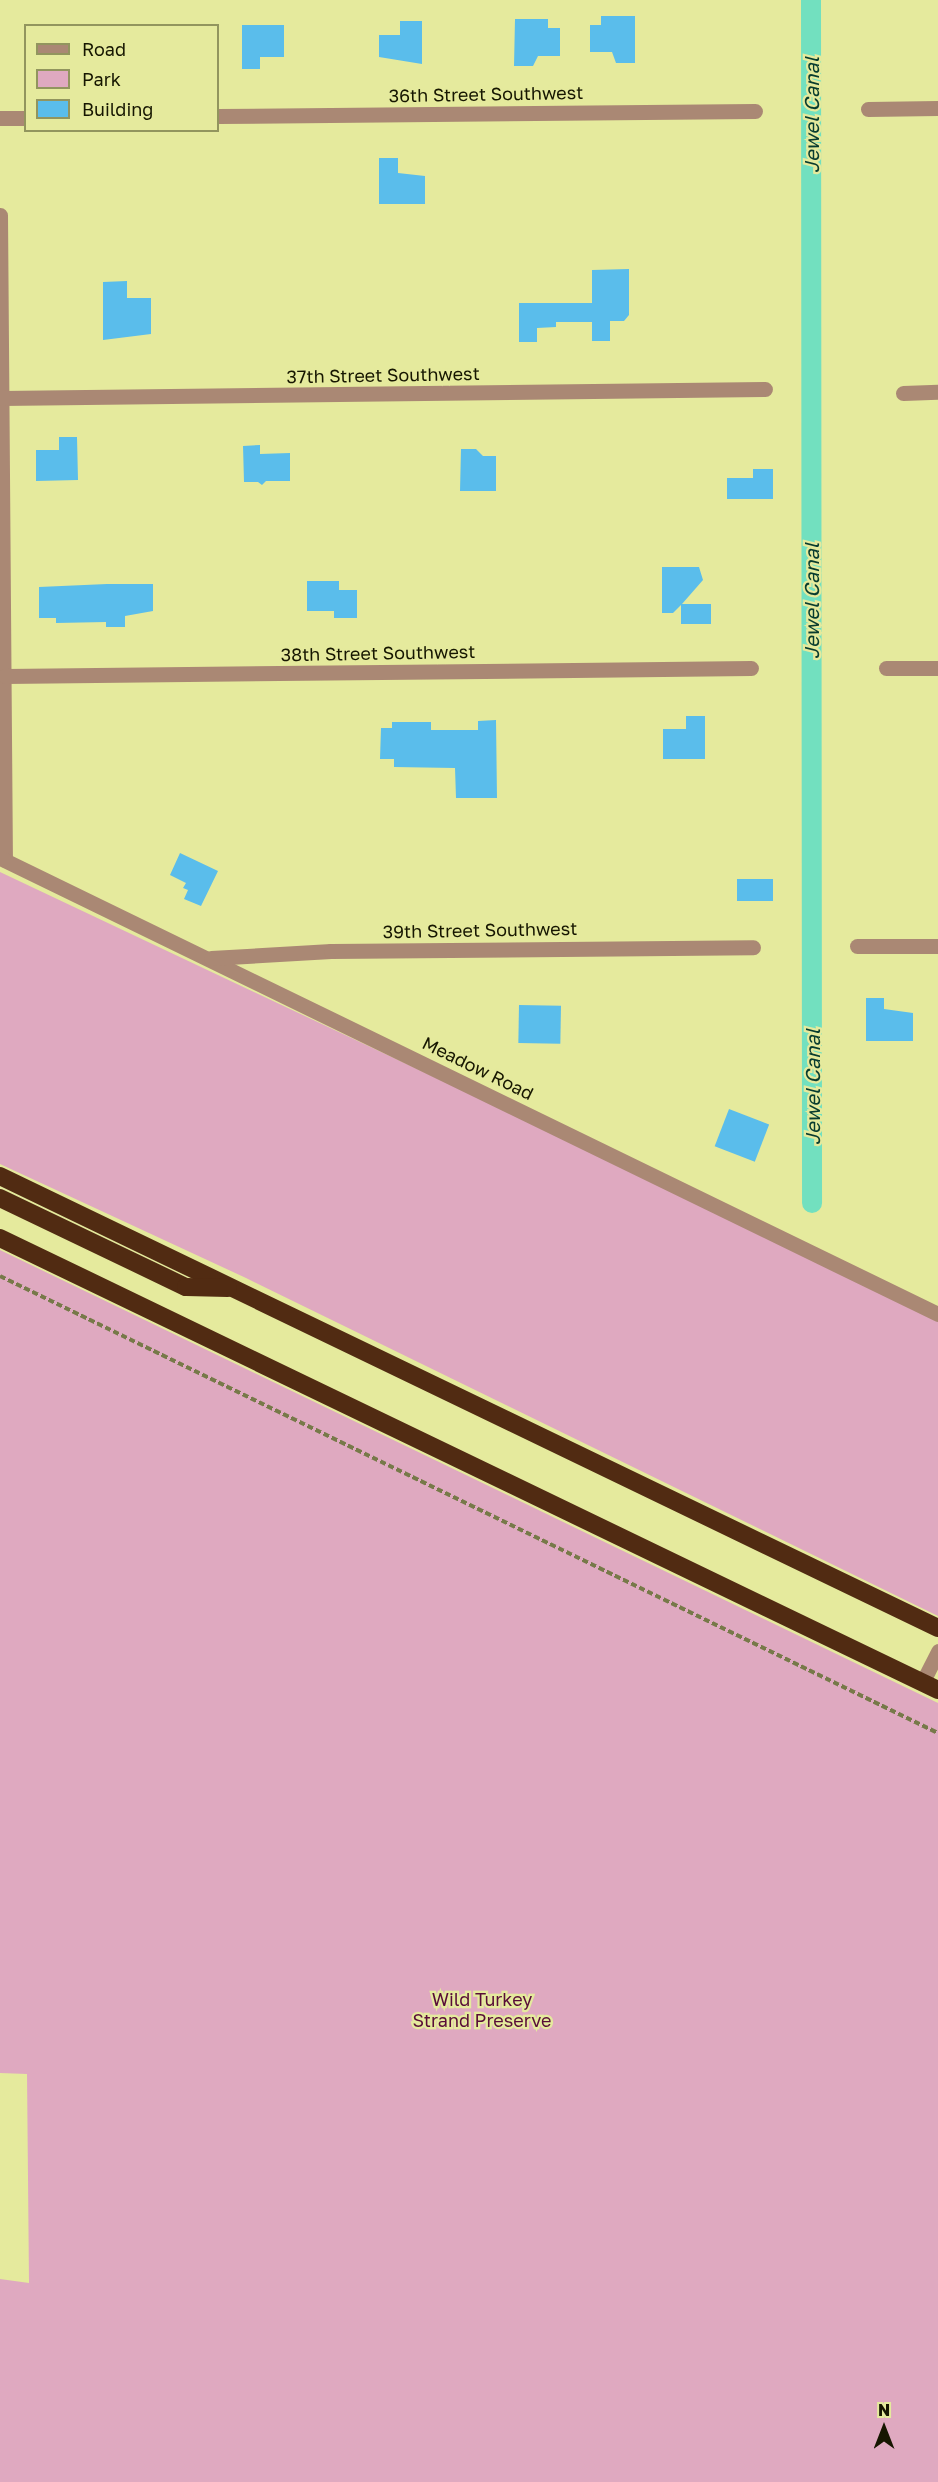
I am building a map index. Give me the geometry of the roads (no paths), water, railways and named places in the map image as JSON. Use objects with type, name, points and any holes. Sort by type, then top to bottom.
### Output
[{"type":"highway","points":[[0,1176],[938,1628]]},
{"type":"highway","points":[[0,1198],[186,1287],[236,1289]]},
{"type":"highway","points":[[0,1238],[930,1687]]},
{"type":"street","points":[[867,109],[938,108]]},
{"type":"street","name":"36th Street Southwest","points":[[219,116],[755,111]]},
{"type":"street","points":[[0,118],[24,118]]},
{"type":"street","points":[[0,215],[5,676],[2,859]]},
{"type":"street","name":"37th Street Southwest","points":[[1,398],[765,389]]},
{"type":"street","points":[[903,393],[938,392]]},
{"type":"street","name":"38th Street Southwest","points":[[5,676],[751,668]]},
{"type":"street","points":[[886,668],[938,668]]},
{"type":"street","name":"Meadow Road","points":[[2,859],[938,1314]]},
{"type":"street","points":[[857,946],[938,946]]},
{"type":"street","name":"39th Street Southwest","points":[[208,959],[331,951],[753,947]]},
{"type":"street","points":[[930,1687],[938,1651]]},
{"type":"waterway","name":"Jewel Canal","points":[[811,0],[812,1203]]},
{"type":"park label","name":"Wild Turkey Strand Preserve","points":[[482,2010]]}]
